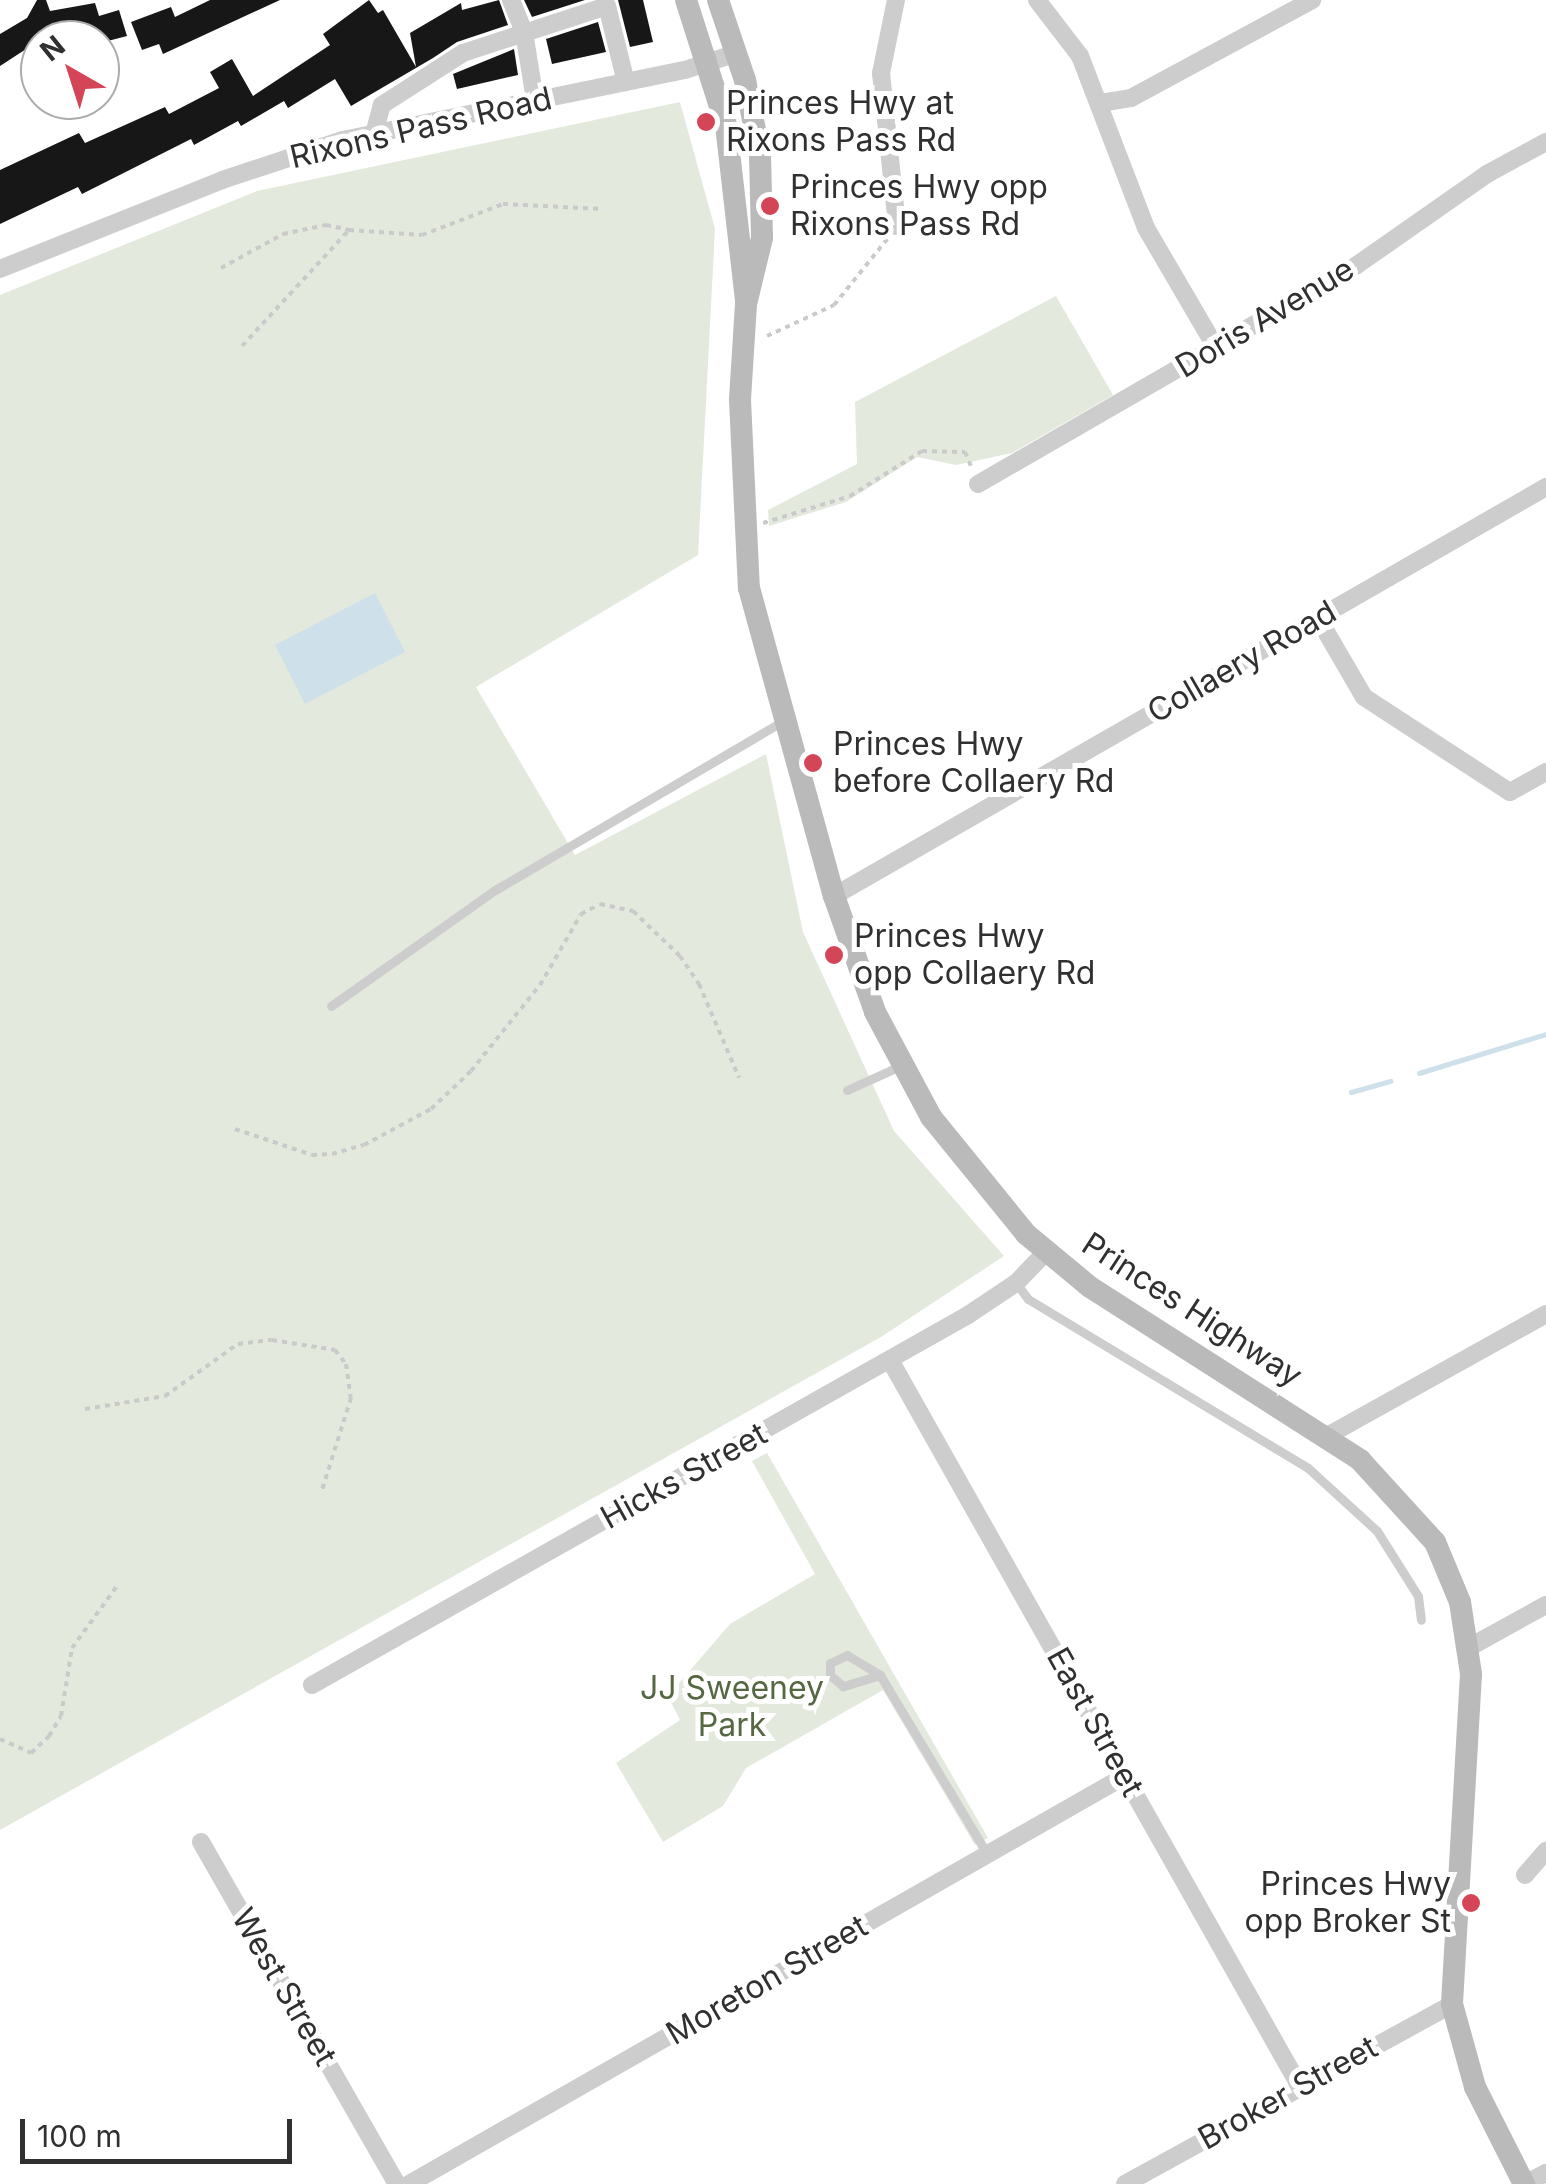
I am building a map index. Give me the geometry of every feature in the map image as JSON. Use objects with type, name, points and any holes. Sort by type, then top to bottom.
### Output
[{"type":"main road","name":"Princes Highway","points":[[686,0],[709,63],[738,196],[746,304],[739,463],[744,542],[756,625],[834,896],[900,1066],[954,1150],[1046,1252],[1115,1304],[1327,1436],[1389,1486],[1435,1542],[1460,1602],[1468,1648],[1452,2004],[1474,2087],[1525,2184]]},
{"type":"main road","name":"Princes Highway","points":[[718,0],[737,53],[757,136],[762,191],[759,266],[746,304]]},
{"type":"street","points":[[511,0],[524,32],[536,100]]},
{"type":"street","points":[[896,0],[880,73],[897,226]]},
{"type":"street","points":[[1037,0],[1080,56],[1146,228],[1216,348]]},
{"type":"street","points":[[1100,103],[1131,98],[1312,0]]},
{"type":"street","points":[[374,134],[382,105],[463,53],[606,3],[626,82]]},
{"type":"street","name":"Rixons Pass Road","points":[[0,269],[222,180],[374,134],[626,82],[737,53]]},
{"type":"street","name":"Doris Avenue","points":[[978,484],[1216,348],[1546,142]]},
{"type":"street","name":"Collaery Road","points":[[834,896],[1546,487]]},
{"type":"street","points":[[1318,618],[1364,697],[1510,792],[1546,772]]},
{"type":"street","name":"Hicks Street","points":[[312,1685],[890,1360],[1016,1283],[1046,1252]]},
{"type":"street","points":[[1327,1436],[1546,1314]]},
{"type":"street","name":"East Street","points":[[890,1360],[1299,2084]]},
{"type":"street","points":[[1468,1648],[1546,1604]]},
{"type":"street","name":"Moreton Street","points":[[409,2184],[1125,1776]]},
{"type":"street","name":"West Street","points":[[202,1842],[397,2184]]},
{"type":"street","points":[[1525,1875],[1546,1851]]},
{"type":"street","name":"Broker Street","points":[[1125,2184],[1299,2084],[1452,2004]]},
{"type":"street","points":[[1525,2184],[1546,2173]]},
{"type":"lane","points":[[331,1006],[496,890],[783,721]]},
{"type":"lane","points":[[847,1090],[900,1066]]},
{"type":"lane","points":[[1016,1283],[1028,1299],[1322,1480],[1377,1532],[1418,1596],[1421,1620]]},
{"type":"lane","points":[[880,1675],[843,1686],[830,1675],[830,1663],[846,1654],[880,1675],[987,1854]]},
{"type":"path","points":[[221,268],[282,234],[326,225],[422,235],[503,204],[602,209]]},
{"type":"path","points":[[767,336],[834,305],[897,226]]},
{"type":"path","points":[[242,346],[349,230]]},
{"type":"path","points":[[763,523],[850,496],[922,451],[966,452],[978,484]]},
{"type":"path","points":[[234,1128],[312,1155],[332,1154],[432,1109],[540,984],[581,914],[600,904],[633,912],[680,956],[699,984],[739,1078]]},
{"type":"path","points":[[86,1409],[165,1396],[238,1344],[272,1340],[335,1350],[346,1364],[352,1398],[322,1490]]},
{"type":"path","points":[[0,1739],[30,1753],[49,1736],[61,1716],[72,1648],[117,1586]]},
{"type":"green space","points":[[680,102],[715,229],[698,555],[476,687],[575,855],[766,754],[803,932],[894,1131],[1004,1256],[881,1337],[0,1830],[0,295],[257,191]]},
{"type":"green space","points":[[1056,296],[1113,395],[1012,453],[956,465],[917,457],[846,502],[769,526],[768,510],[857,464],[855,402]]},
{"type":"green space","name":"JJ Sweeney Park","points":[[767,1453],[988,1838],[975,1845],[883,1690],[746,1768],[723,1806],[663,1842],[616,1763],[680,1720],[668,1696],[730,1624],[815,1574],[752,1461]]},
{"type":"shaded area","points":[[375,593],[405,652],[305,704],[275,645]]},
{"type":"building","points":[[37,0],[46,0],[50,11],[95,3],[99,16],[119,10],[127,36],[120,38],[120,20],[24,20]]},
{"type":"building","points":[[210,0],[280,0],[163,54],[159,44],[142,50],[131,22],[171,7],[175,17]]},
{"type":"building","points":[[369,0],[378,13],[383,10],[416,67],[410,33],[461,3],[462,10],[499,0],[508,25],[457,42],[433,58],[351,106],[335,79],[288,108],[284,101],[241,126],[238,121],[194,145],[191,139],[82,194],[78,187],[0,224],[0,170],[79,133],[85,143],[165,107],[169,114],[219,88],[210,72],[232,59],[253,96],[330,45],[323,34]]},
{"type":"building","points":[[524,0],[585,0],[532,17]]},
{"type":"building","points":[[618,0],[643,0],[653,42],[630,47]]},
{"type":"building","points":[[20,22],[20,53],[0,66],[0,34]]},
{"type":"building","points":[[598,22],[606,52],[552,64],[546,39]]},
{"type":"building","points":[[514,49],[518,75],[457,89],[453,74]]},
{"type":"waterway","points":[[1419,1073],[1546,1034]]},
{"type":"waterway","points":[[1351,1092],[1390,1081]]},
{"type":"place","name":"Princes Hwy at Rixons Pass Rd","points":[[706,122]]},
{"type":"place","name":"Princes Hwy opp Rixons Pass Rd","points":[[770,206]]},
{"type":"place","name":"Princes Hwy before Collaery Rd","points":[[813,763]]},
{"type":"place","name":"Princes Hwy opp Collaery Rd","points":[[834,955]]},
{"type":"place","name":"Princes Hwy opp Broker St","points":[[1471,1903]]}]
